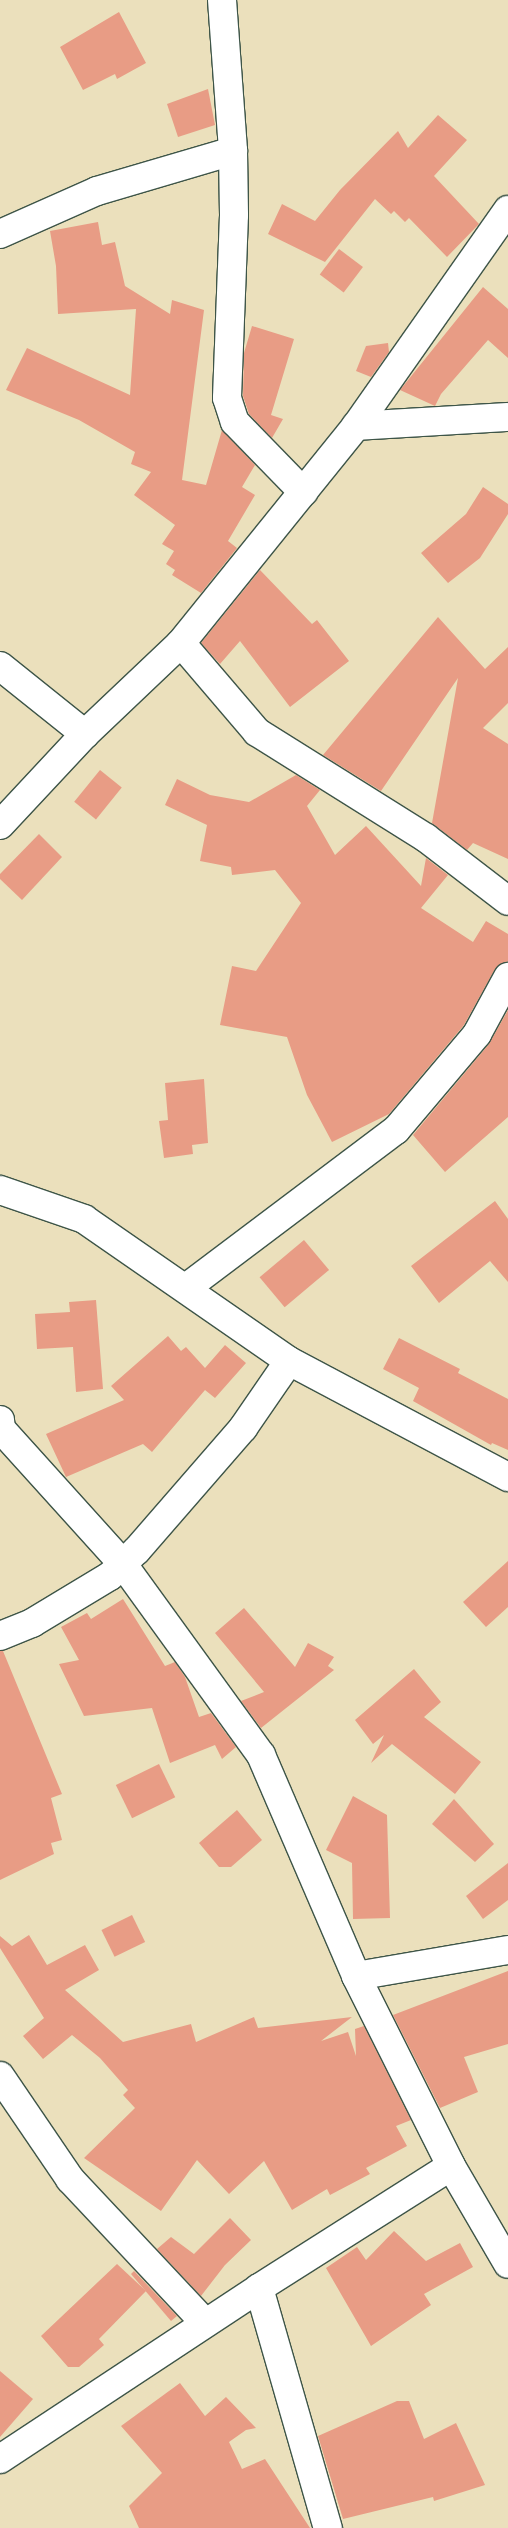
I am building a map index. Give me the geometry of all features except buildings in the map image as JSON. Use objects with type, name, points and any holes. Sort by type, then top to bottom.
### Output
[{"type":"street","points":[[222,0],[233,151],[227,398],[235,422],[303,492]]},
{"type":"street","points":[[0,234],[97,191],[233,151]]},
{"type":"street","points":[[0,825],[85,734],[181,643],[356,426],[508,210]]},
{"type":"street","points":[[356,426],[508,417]]},
{"type":"street","points":[[181,643],[257,732],[426,838],[508,901]]},
{"type":"street","points":[[0,666],[85,734]]},
{"type":"street","points":[[186,1288],[396,1130],[477,1034],[508,977]]},
{"type":"street","points":[[0,1190],[84,1219],[289,1361],[508,1477]]},
{"type":"street","points":[[0,1636],[32,1622],[110,1576],[243,1428],[289,1361]]},
{"type":"street","points":[[0,1420],[1,1429],[122,1563],[260,1755],[356,1976],[450,2166],[508,2264]]},
{"type":"street","points":[[356,1976],[508,1950]]},
{"type":"street","points":[[0,2076],[70,2180],[205,2323]]},
{"type":"street","points":[[0,2459],[205,2323],[450,2166]]},
{"type":"street","points":[[259,2288],[328,2528]]}]
